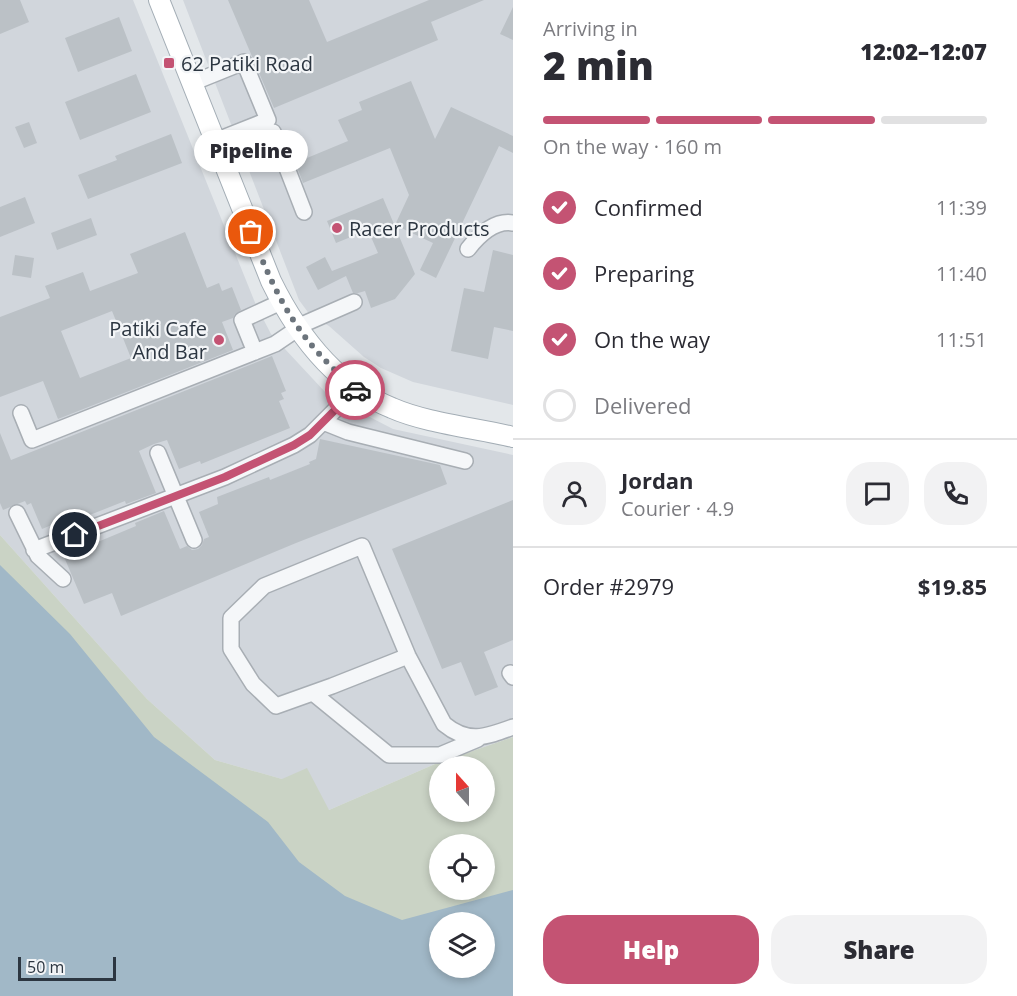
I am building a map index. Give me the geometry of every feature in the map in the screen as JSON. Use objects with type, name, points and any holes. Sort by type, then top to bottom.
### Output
[{"type":"main road","points":[[159,0],[262,260],[281,302],[298,330],[321,358],[357,389],[393,409],[513,437]]},
{"type":"lane","points":[[192,83],[244,62],[268,120],[217,147]]},
{"type":"lane","points":[[217,147],[273,132],[303,212]]},
{"type":"lane","points":[[468,249],[480,234],[505,222],[513,223]]},
{"type":"lane","points":[[255,352],[242,320],[281,302]]},
{"type":"lane","points":[[21,413],[32,440],[274,344],[298,330],[306,322],[354,302]]},
{"type":"lane","points":[[34,550],[225,477],[294,445],[310,435],[357,389]]},
{"type":"lane","points":[[323,423],[348,432],[465,461]]},
{"type":"lane","points":[[158,453],[194,540]]},
{"type":"lane","points":[[17,513],[38,556],[63,579]]},
{"type":"lane","points":[[408,656],[276,706],[253,684],[231,649],[231,618],[264,586],[362,546],[408,656],[444,724],[453,732],[463,736],[484,737]]},
{"type":"lane","points":[[313,693],[389,756],[440,755],[513,727]]},
{"type":"shaded area","points":[[0,0],[133,0],[256,305],[271,334],[326,393],[393,429],[513,455],[513,737],[458,756],[429,756],[429,767],[329,810],[282,779],[215,760],[147,699],[0,535]]},
{"type":"shaded area","points":[[183,0],[513,0],[513,405],[413,382],[381,368],[364,357],[329,326],[310,315],[299,300]]},
{"type":"green space","points":[[0,535],[147,699],[215,760],[282,779],[307,768],[329,810],[429,767],[429,822],[495,822],[495,756],[458,756],[513,737],[513,996],[0,996]]},
{"type":"water","points":[[0,565],[70,634],[154,737],[268,822],[299,862],[345,896],[402,920],[429,913],[429,978],[495,978],[495,912],[432,912],[476,900],[495,900],[495,895],[513,890],[513,996],[0,996]]},
{"type":"building","points":[[0,0],[20,0],[29,22],[0,34]]},
{"type":"building","points":[[228,0],[309,0],[327,42],[429,0],[484,0],[431,22],[438,40],[274,108]]},
{"type":"building","points":[[513,7],[513,40],[500,34]]},
{"type":"building","points":[[119,17],[132,51],[78,72],[65,38]]},
{"type":"building","points":[[136,74],[151,112],[80,140],[65,102]]},
{"type":"building","points":[[411,81],[435,139],[451,107],[513,136],[513,153],[499,146],[436,278],[420,270],[433,243],[395,225],[409,195],[390,148],[303,183],[291,151],[303,146],[307,158],[348,141],[338,120],[362,110],[359,102]]},
{"type":"building","points":[[29,122],[37,143],[24,148],[15,127]]},
{"type":"building","points":[[171,134],[182,163],[88,199],[78,175],[117,160],[115,156]]},
{"type":"building","points":[[25,197],[35,223],[0,237],[0,207]]},
{"type":"building","points":[[383,198],[415,274],[395,299],[371,308],[365,291],[353,293],[346,276],[318,290],[306,267],[325,257],[332,271],[378,253],[368,230],[336,243],[327,221]]},
{"type":"building","points":[[91,218],[97,235],[57,250],[51,233]]},
{"type":"building","points":[[185,232],[207,288],[219,283],[222,291],[232,287],[241,310],[233,318],[222,322],[233,350],[58,419],[43,381],[0,397],[0,317],[50,298],[45,286],[83,272],[90,291],[138,273],[130,254]],"holes":[[[112,311],[131,358],[80,378],[61,331]]]},
{"type":"building","points":[[493,250],[513,255],[513,331],[494,327],[488,359],[451,351],[464,288],[484,292]]},
{"type":"building","points":[[15,255],[34,258],[31,278],[12,275]]},
{"type":"building","points":[[272,356],[286,391],[281,393],[284,399],[279,401],[290,428],[201,464],[200,461],[179,469],[167,440],[154,444],[139,451],[156,493],[126,504],[125,501],[72,522],[71,517],[42,529],[31,503],[27,505],[25,501],[3,510],[0,503],[0,433],[11,460]]},
{"type":"building","points":[[320,439],[440,465],[447,484],[296,543],[121,616],[112,593],[84,604],[62,552],[92,540],[93,544],[136,526],[135,523],[164,511],[180,549],[187,546],[192,550],[198,549],[204,539],[209,537],[199,512],[218,504],[217,497],[310,464],[309,462],[316,459]]},
{"type":"building","points":[[513,500],[513,640],[484,652],[498,687],[475,696],[461,662],[442,669],[392,549]]},
{"type":"way so far","points":[[251,232],[281,302],[298,330],[321,358],[357,389],[355,390]]},
{"type":"place","name":"62 Patiki Road","points":[[169,63]]},
{"type":"place","name":"Racer Products","points":[[337,228]]},
{"type":"place","name":"Pipeline","points":[[251,232]]},
{"type":"place","name":"Patiki Cafe And Bar","points":[[219,340]]},
{"type":"route","points":[[75,535],[225,477],[303,441],[355,390]]}]
